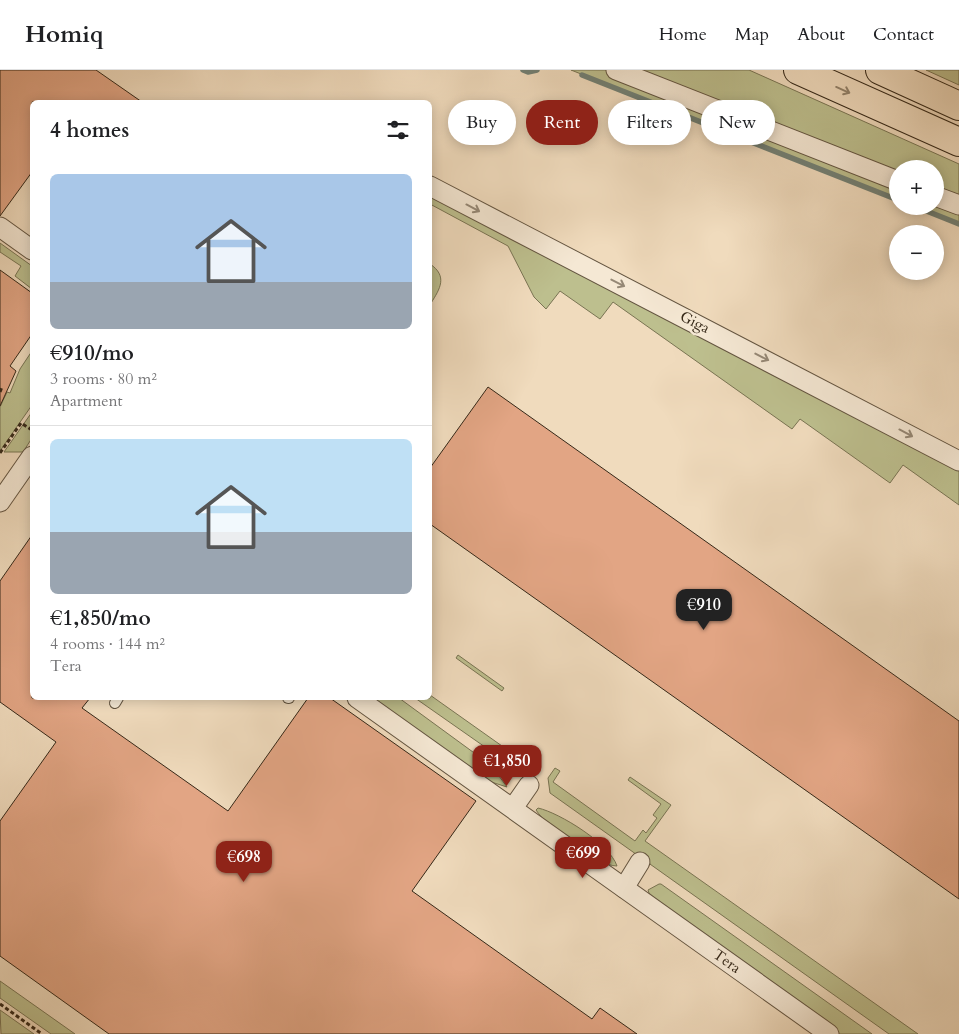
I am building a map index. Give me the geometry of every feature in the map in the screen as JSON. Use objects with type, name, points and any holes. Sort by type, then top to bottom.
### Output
[{"type":"highway","points":[[798,70],[959,142]]},
{"type":"highway","points":[[880,70],[959,106]]},
{"type":"street","points":[[616,70],[889,177]]},
{"type":"street","name":"Giga","points":[[432,187],[959,461]]},
{"type":"street","points":[[944,199],[959,205]]},
{"type":"street","points":[[0,227],[30,249]]},
{"type":"street","points":[[0,502],[30,464]]},
{"type":"street","name":"Tera","points":[[360,700],[829,1034]]},
{"type":"street","points":[[513,808],[529,785]]},
{"type":"street","points":[[624,888],[640,862]]},
{"type":"path","points":[[0,392],[2,387]]},
{"type":"path","points":[[0,453],[21,423],[30,429]]},
{"type":"path","points":[[0,1004],[42,1034]]},
{"type":"green space","points":[[571,70],[605,70],[681,100],[646,100]]},
{"type":"green space","points":[[627,70],[749,70],[959,164],[959,201],[944,195],[944,160],[889,160],[889,173],[775,128],[775,100],[703,100]]},
{"type":"green space","points":[[926,70],[959,70],[959,85]]},
{"type":"green space","points":[[691,104],[701,108],[701,122],[691,118]]},
{"type":"green space","points":[[775,137],[889,182],[889,197],[759,145],[775,145]]},
{"type":"green space","points":[[432,196],[959,470],[959,505],[903,465],[890,483],[800,419],[792,429],[613,302],[600,319],[560,291],[546,309],[534,297],[508,246],[432,205]]},
{"type":"green space","points":[[944,203],[959,209],[959,224],[936,215],[944,215]]},
{"type":"green space","points":[[0,243],[30,265],[30,287],[15,276],[21,266],[0,252]]},
{"type":"green space","points":[[432,266],[441,278],[437,293],[432,301]]},
{"type":"green space","points":[[30,354],[30,408],[0,451],[0,407],[7,392],[10,393],[20,369]]},
{"type":"green space","points":[[30,415],[30,441],[23,452],[4,452]]},
{"type":"green space","points":[[458,655],[504,688],[502,691],[456,658]]},
{"type":"green space","points":[[432,696],[531,766],[515,768],[418,700],[432,700]]},
{"type":"green space","points":[[365,700],[402,700],[477,755],[499,776],[507,787],[485,780]]},
{"type":"green space","points":[[555,768],[560,771],[553,782],[635,841],[643,830],[646,833],[657,818],[653,815],[661,804],[628,780],[630,777],[671,805],[645,841],[918,1034],[889,1034],[550,793],[548,778]]},
{"type":"green space","points":[[538,808],[559,816],[595,839],[605,848],[617,866],[597,860],[585,853],[550,826],[536,810]]},
{"type":"green space","points":[[659,884],[872,1034],[837,1034],[684,925],[649,893],[648,890]]},
{"type":"green space","points":[[0,981],[75,1034],[51,1034],[0,998]]},
{"type":"green space","points":[[0,1010],[34,1034],[1,1034]]},
{"type":"building","points":[[0,70],[96,70],[139,100],[30,100],[30,175],[0,216]]},
{"type":"building","points":[[0,270],[30,292],[30,337],[10,366],[16,371],[0,406]]},
{"type":"building","points":[[488,387],[959,721],[959,899],[432,525],[432,465]]},
{"type":"building","points":[[30,538],[30,700],[88,700],[82,708],[228,811],[307,700],[333,700],[476,801],[412,891],[592,1019],[600,1008],[637,1034],[109,1034],[0,956],[0,821],[56,742],[0,702],[0,581]]},
{"type":"waterway","points":[[523,70],[528,72],[537,70]]},
{"type":"waterway","points":[[582,75],[889,196]]},
{"type":"waterway","points":[[936,215],[959,224]]}]
